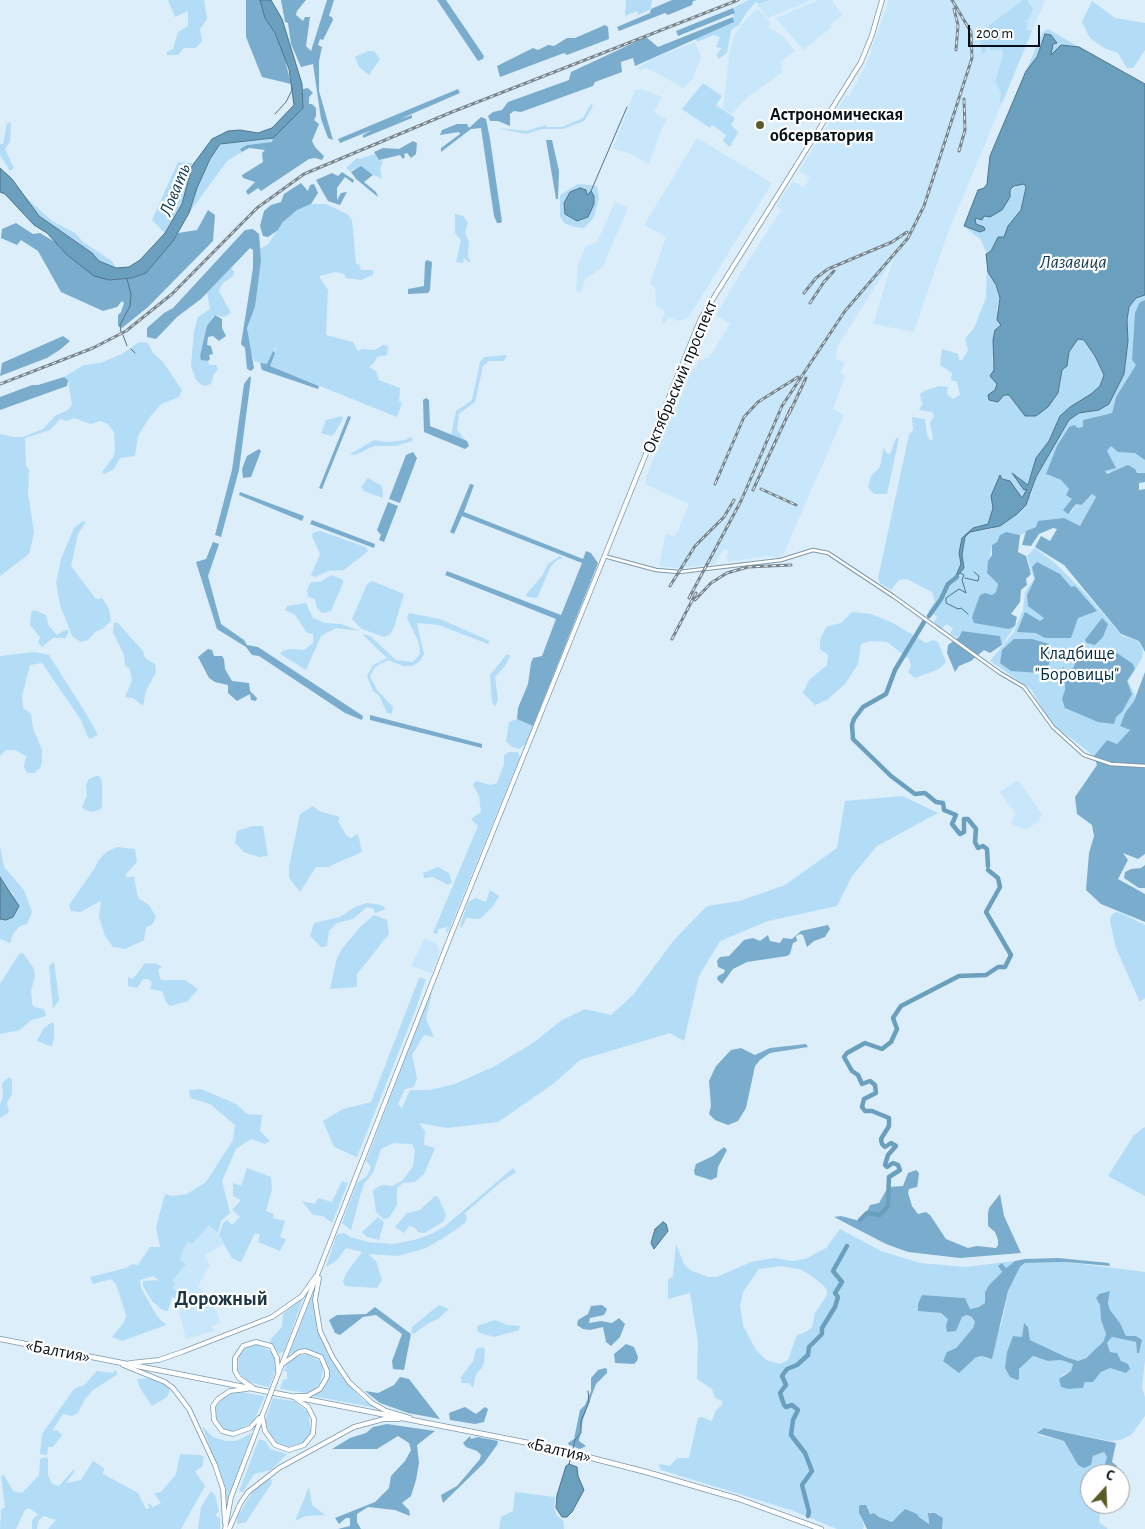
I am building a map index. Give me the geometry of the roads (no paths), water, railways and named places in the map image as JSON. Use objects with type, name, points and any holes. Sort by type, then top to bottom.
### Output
[{"type":"highway","name":"«Балтия»","points":[[0,1339],[415,1419],[549,1447],[739,1499],[821,1529]]},
{"type":"main road","name":"Октябрьский проспект","points":[[322,1265],[460,913],[701,318],[861,62],[872,35],[882,0]]},
{"type":"main road","points":[[116,1362],[133,1363],[159,1360],[272,1317],[302,1296],[322,1265]]},
{"type":"main road","points":[[225,1529],[231,1497],[322,1265]]},
{"type":"main road","points":[[322,1265],[317,1286],[316,1313],[320,1331],[333,1358],[360,1395],[386,1410],[415,1419]]},
{"type":"main road","points":[[254,1388],[246,1384],[235,1371],[234,1358],[243,1346],[256,1342],[271,1346],[277,1358],[278,1376]]},
{"type":"main road","points":[[282,1366],[292,1356],[306,1351],[321,1358],[327,1370],[324,1384],[315,1393],[291,1396]]},
{"type":"main road","points":[[116,1362],[147,1373],[165,1382],[173,1388],[188,1409],[215,1465],[223,1489],[226,1523]]},
{"type":"main road","points":[[254,1388],[230,1391],[221,1396],[213,1406],[214,1420],[222,1431],[229,1434],[239,1434],[250,1428],[262,1414]]},
{"type":"main road","points":[[262,1414],[264,1431],[275,1446],[289,1450],[304,1445],[313,1434],[314,1419],[308,1407],[291,1396]]},
{"type":"main road","points":[[229,1529],[240,1504],[248,1492],[278,1468],[354,1427],[384,1419],[415,1419]]},
{"type":"street","points":[[604,556],[656,570],[678,572],[781,560],[813,550],[828,553],[1024,688],[1053,727],[1084,755],[1111,764],[1145,766]]},
{"type":"water","name":"Ловать","points":[[260,0],[271,0],[282,19],[302,84],[303,108],[273,138],[220,144],[210,159],[197,188],[189,213],[173,241],[146,273],[132,278],[109,280],[94,276],[66,254],[47,233],[34,225],[5,194],[0,192],[0,168],[12,179],[39,216],[92,253],[99,261],[116,268],[129,267],[140,260],[165,233],[182,204],[192,166],[212,139],[228,131],[240,130],[258,133],[272,128],[294,105],[289,69],[275,33],[265,18]]},
{"type":"water","name":"Лазавица","points":[[1045,34],[1051,35],[1057,43],[1053,44],[1051,55],[1061,45],[1079,47],[1145,84],[1145,295],[1136,298],[1129,307],[1127,320],[1128,341],[1124,374],[1109,404],[1099,410],[1079,413],[1069,420],[1036,477],[1026,505],[1017,514],[1000,526],[970,532],[965,537],[962,555],[964,568],[954,580],[961,564],[959,553],[962,538],[973,528],[988,524],[993,508],[991,496],[1000,475],[1002,479],[1010,481],[1022,498],[1027,489],[1024,490],[1012,473],[1028,485],[1036,458],[1049,441],[1060,416],[1100,386],[1104,375],[1095,356],[1084,340],[1078,339],[1069,352],[1067,366],[1062,370],[1058,393],[1048,407],[1036,416],[1025,416],[1009,395],[1004,395],[998,402],[989,400],[988,395],[995,390],[997,384],[990,376],[994,370],[993,340],[995,330],[1001,325],[997,320],[1000,298],[996,285],[988,272],[986,254],[991,251],[998,237],[1004,237],[1008,226],[1021,210],[1026,187],[1024,184],[1014,186],[1010,190],[1010,197],[1002,210],[990,217],[984,216],[982,220],[975,218],[976,224],[984,227],[985,230],[980,232],[964,226],[978,190],[984,188],[987,184],[990,156],[1026,71],[1037,57]]},
{"type":"water","points":[[580,188],[586,190],[587,195],[591,191],[594,196],[594,204],[588,217],[577,221],[565,214],[564,203],[570,192]]},
{"type":"water","points":[[0,877],[19,906],[13,917],[6,920],[0,919]]},
{"type":"water","points":[[663,1222],[666,1224],[668,1231],[654,1249],[651,1243],[655,1229]]},
{"type":"water","points":[[569,1464],[577,1467],[578,1476],[584,1490],[572,1512],[567,1517],[562,1517],[556,1508],[557,1495],[566,1466]]},
{"type":"waterway","points":[[275,114],[286,102],[293,88]]},
{"type":"waterway","points":[[591,191],[627,107]]},
{"type":"waterway","points":[[121,332],[120,325],[130,306],[131,294],[127,279]]},
{"type":"waterway","points":[[123,335],[127,346]]},
{"type":"waterway","points":[[131,349],[135,353]]},
{"type":"waterway","points":[[965,578],[978,581],[979,576],[974,572]]},
{"type":"waterway","points":[[960,573],[964,575],[962,580],[966,593],[959,589],[946,598],[946,603],[958,609],[961,608],[968,614]]},
{"type":"waterway","name":"Лазавица","points":[[929,616],[941,599],[948,584],[957,577]]},
{"type":"waterway","name":"Лазавица","points":[[924,622],[895,670],[886,694],[863,707],[854,719],[852,725],[853,739],[891,776],[915,794],[925,793],[936,802],[943,803],[944,810],[956,815],[952,824],[960,834],[964,832],[964,819],[968,819],[976,829],[975,842],[978,848],[983,846],[987,849],[988,866]]},
{"type":"waterway","name":"Лазавица","points":[[860,1220],[867,1213],[880,1215],[888,1206],[889,1177],[900,1170],[898,1165],[893,1163],[887,1167],[885,1165],[888,1155],[896,1146],[891,1143],[885,1147],[882,1144],[881,1139],[889,1126],[889,1118],[872,1111],[865,1111],[862,1107],[864,1099],[876,1093],[875,1085],[870,1081],[862,1084],[858,1075],[852,1071],[844,1057],[847,1053],[865,1043],[882,1049],[891,1042],[897,1029],[893,1018],[901,1006],[959,976],[986,975],[998,967],[1005,967],[1011,955],[986,912],[1000,887],[998,878],[988,870]]},
{"type":"waterway","name":"Лазавица","points":[[808,1516],[809,1512],[802,1485],[812,1471],[805,1453],[791,1435],[793,1420],[798,1410],[792,1405],[786,1407],[784,1405],[780,1393],[786,1385],[782,1376],[787,1369],[797,1365],[808,1355],[809,1347],[822,1334],[822,1328],[835,1307],[838,1297],[835,1293],[842,1282],[833,1271],[847,1246]]},
{"type":"waterway","points":[[573,1449],[575,1440],[581,1433],[581,1421],[589,1402],[588,1391]]},
{"type":"waterway","points":[[569,1464],[571,1457]]},
{"type":"railway","points":[[0,384],[93,348],[126,331],[172,294],[257,208],[304,174],[452,112],[738,0]]},
{"type":"railway","points":[[689,598],[741,501],[782,406],[845,311],[908,238],[924,206],[972,58],[971,32],[952,0]]},
{"type":"railway","points":[[954,9],[958,25],[956,50]]},
{"type":"railway","points":[[959,151],[965,130],[964,99]]},
{"type":"railway","points":[[804,293],[816,278],[828,269],[892,242],[907,232]]},
{"type":"railway","points":[[810,303],[834,271]]},
{"type":"railway","points":[[715,484],[744,417],[758,402],[798,377]]},
{"type":"railway","points":[[789,414],[806,378]]},
{"type":"railway","points":[[753,490],[791,408]]},
{"type":"railway","points":[[761,489],[796,505]]},
{"type":"railway","points":[[670,586],[695,546],[724,517],[734,500]]},
{"type":"railway","points":[[695,600],[711,583],[727,573],[748,567],[791,565]]},
{"type":"railway","points":[[672,639],[696,593]]},
{"type":"place","name":"Aстрономическая обсерватория","points":[[760,125]]},
{"type":"district","name":"Дорожный","points":[[221,1299]]},
{"type":"park label","name":"Кладбище \"Боровицы\"","points":[[1077,664]]}]
